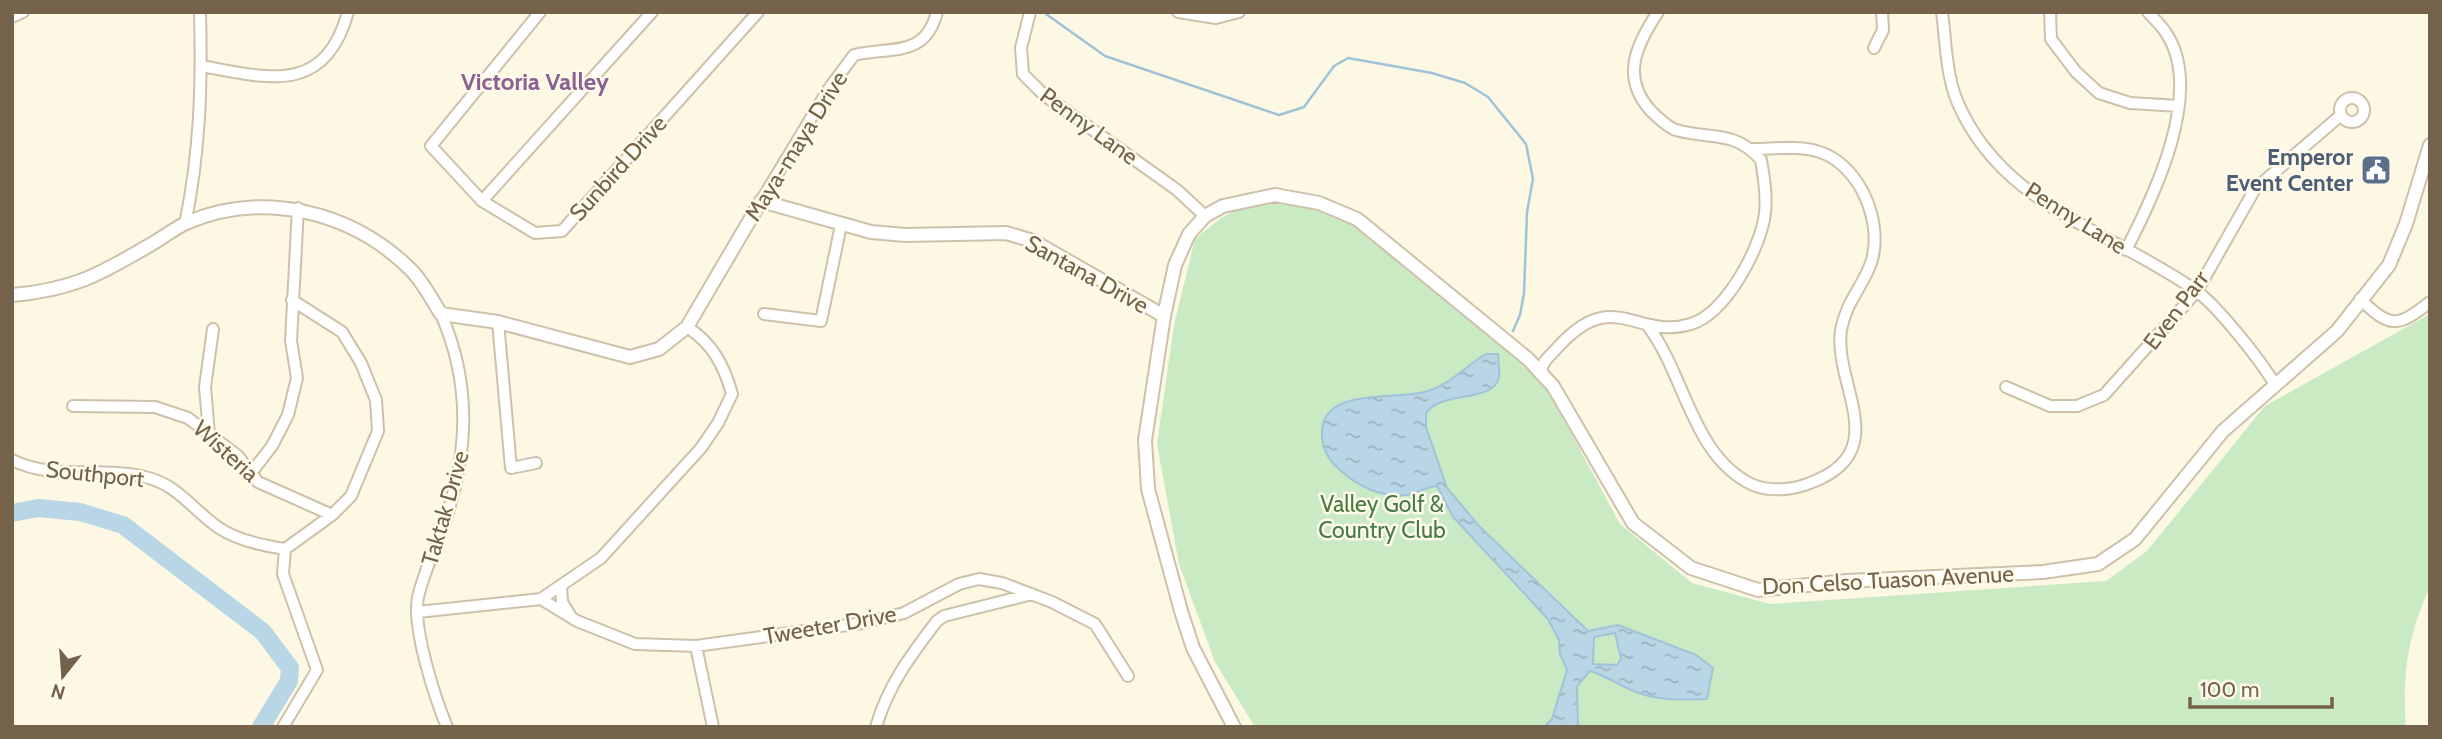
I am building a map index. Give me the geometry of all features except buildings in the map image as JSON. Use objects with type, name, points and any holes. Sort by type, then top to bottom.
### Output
[{"type":"street","points":[[12,17],[23,12]]},
{"type":"street","points":[[185,223],[196,173],[201,66],[200,12]]},
{"type":"street","points":[[201,66],[275,79],[304,71],[319,63],[333,47],[348,12]]},
{"type":"street","name":"Sunbird Drive","points":[[540,12],[431,146],[482,201],[536,233],[562,231],[758,12]]},
{"type":"street","points":[[482,201],[652,12]]},
{"type":"street","name":"Maya-maya Drive","points":[[687,327],[828,90],[854,55],[901,51],[922,40],[933,27],[937,12]]},
{"type":"street","name":"Penny Lane","points":[[1030,12],[1021,48],[1023,74],[1044,95],[1177,190],[1205,216]]},
{"type":"street","points":[[1178,12],[1216,18],[1239,12]]},
{"type":"street","points":[[1541,372],[1550,355],[1583,325],[1619,315],[1647,325],[1676,327],[1707,316],[1719,305],[1748,262],[1760,238],[1765,213],[1761,160],[1752,149],[1742,142],[1721,136],[1675,130],[1656,117],[1634,86],[1632,64],[1642,36],[1658,12]]},
{"type":"street","points":[[1874,48],[1883,30],[1882,12]]},
{"type":"street","name":"Penny Lane","points":[[1942,12],[1949,71],[1957,101],[1975,134],[2004,170],[2042,203],[2197,291],[2253,352],[2274,383]]},
{"type":"street","points":[[2050,12],[2051,39],[2076,72],[2099,93],[2130,103],[2179,106]]},
{"type":"street","points":[[2126,250],[2152,200],[2168,158],[2179,106],[2179,70],[2167,34],[2148,12]]},
{"type":"street","name":"Even Parr","points":[[2006,387],[2050,406],[2066,407],[2092,402],[2118,383],[2197,291],[2255,189],[2341,115]]},
{"type":"street","name":"Don Celso Tuason Avenue","points":[[1234,727],[1193,648],[1148,489],[1145,440],[1164,316],[1175,265],[1189,234],[1205,216],[1238,201],[1275,195],[1319,203],[1357,219],[1541,372],[1553,386],[1633,523],[1691,568],[1758,590],[1847,581],[2043,572],[2098,564],[2135,539],[2223,430],[2337,331],[2389,265],[2406,224],[2430,145]]},
{"type":"street","points":[[1647,325],[1664,346],[1688,406],[1714,455],[1753,485],[1770,489],[1804,485],[1836,468],[1846,455],[1855,438],[1856,420],[1840,334],[1845,310],[1870,265],[1875,242],[1866,200],[1855,177],[1842,164],[1821,152],[1752,149]]},
{"type":"street","name":"Santana Drive","points":[[761,201],[841,225],[905,235],[1006,233],[1033,241],[1164,316]]},
{"type":"street","name":"Taktak Drive","points":[[12,295],[52,292],[96,276],[185,223],[228,209],[276,205],[298,208],[368,237],[412,271],[441,314],[459,363],[466,423],[459,471],[418,599],[426,662],[447,727]]},
{"type":"street","points":[[251,472],[283,425],[297,378],[290,341],[298,208]]},
{"type":"street","points":[[764,314],[821,321],[841,225]]},
{"type":"street","points":[[2360,299],[2378,317],[2397,323],[2406,320],[2430,302]]},
{"type":"street","points":[[283,727],[317,670],[283,574],[285,549],[332,515],[351,496],[378,431],[376,400],[361,363],[342,332],[292,300]]},
{"type":"street","points":[[418,612],[541,598],[601,558],[625,528],[701,448],[718,423],[732,394],[725,369],[705,339],[687,327],[659,349],[630,357],[498,322],[441,314]]},
{"type":"street","points":[[498,322],[512,468],[536,463]]},
{"type":"street","points":[[209,434],[205,387],[213,328]]},
{"type":"street","name":"Wisteria","points":[[73,406],[155,407],[188,418],[238,456],[258,482],[332,515]]},
{"type":"street","name":"Southport","points":[[12,460],[61,473],[144,476],[173,487],[220,529],[268,547],[285,549]]},
{"type":"street","name":"Tweeter Drive","points":[[541,598],[572,618],[635,645],[696,646],[862,624],[904,612],[959,584],[979,579],[1002,583],[1032,594],[1095,624],[1128,676]]},
{"type":"street","points":[[561,585],[562,602],[572,618]]},
{"type":"street","points":[[876,727],[884,698],[937,621],[944,616],[1032,594]]},
{"type":"street","points":[[696,646],[713,727]]},
{"type":"green space","name":"Valley Golf & Country Club","points":[[1297,201],[1353,223],[1519,361],[1549,392],[1620,524],[1692,583],[1770,604],[2106,581],[2147,551],[2265,406],[2430,314],[2430,587],[2416,621],[2408,655],[2406,727],[1255,727],[1215,662],[1179,564],[1157,444],[1174,325],[1195,239],[1221,218],[1245,206]]},
{"type":"water","points":[[1486,354],[1498,354],[1499,377],[1495,385],[1487,391],[1441,402],[1426,414],[1426,427],[1447,488],[1479,526],[1588,631],[1618,625],[1696,655],[1713,668],[1707,699],[1654,697],[1636,692],[1590,671],[1577,686],[1578,727],[1544,727],[1552,719],[1567,670],[1560,654],[1559,640],[1548,619],[1453,517],[1437,486],[1407,495],[1379,493],[1354,481],[1329,457],[1324,447],[1322,431],[1326,417],[1335,407],[1365,398],[1428,391],[1444,384]],"holes":[[[1615,633],[1621,659],[1617,665],[1593,664],[1594,637]]]},
{"type":"waterway","points":[[1046,14],[1105,56],[1279,115],[1304,107],[1334,66],[1348,58],[1432,73],[1465,83],[1488,97],[1526,144],[1533,179],[1527,212],[1524,293],[1520,315],[1513,331]]},
{"type":"waterway","points":[[12,513],[38,508],[80,512],[123,525],[263,632],[290,668],[289,681],[261,727]]},
{"type":"place","name":"Emperor Event Center","points":[[2376,170]]},
{"type":"district","name":"Victoria Valley","points":[[535,81]]}]
